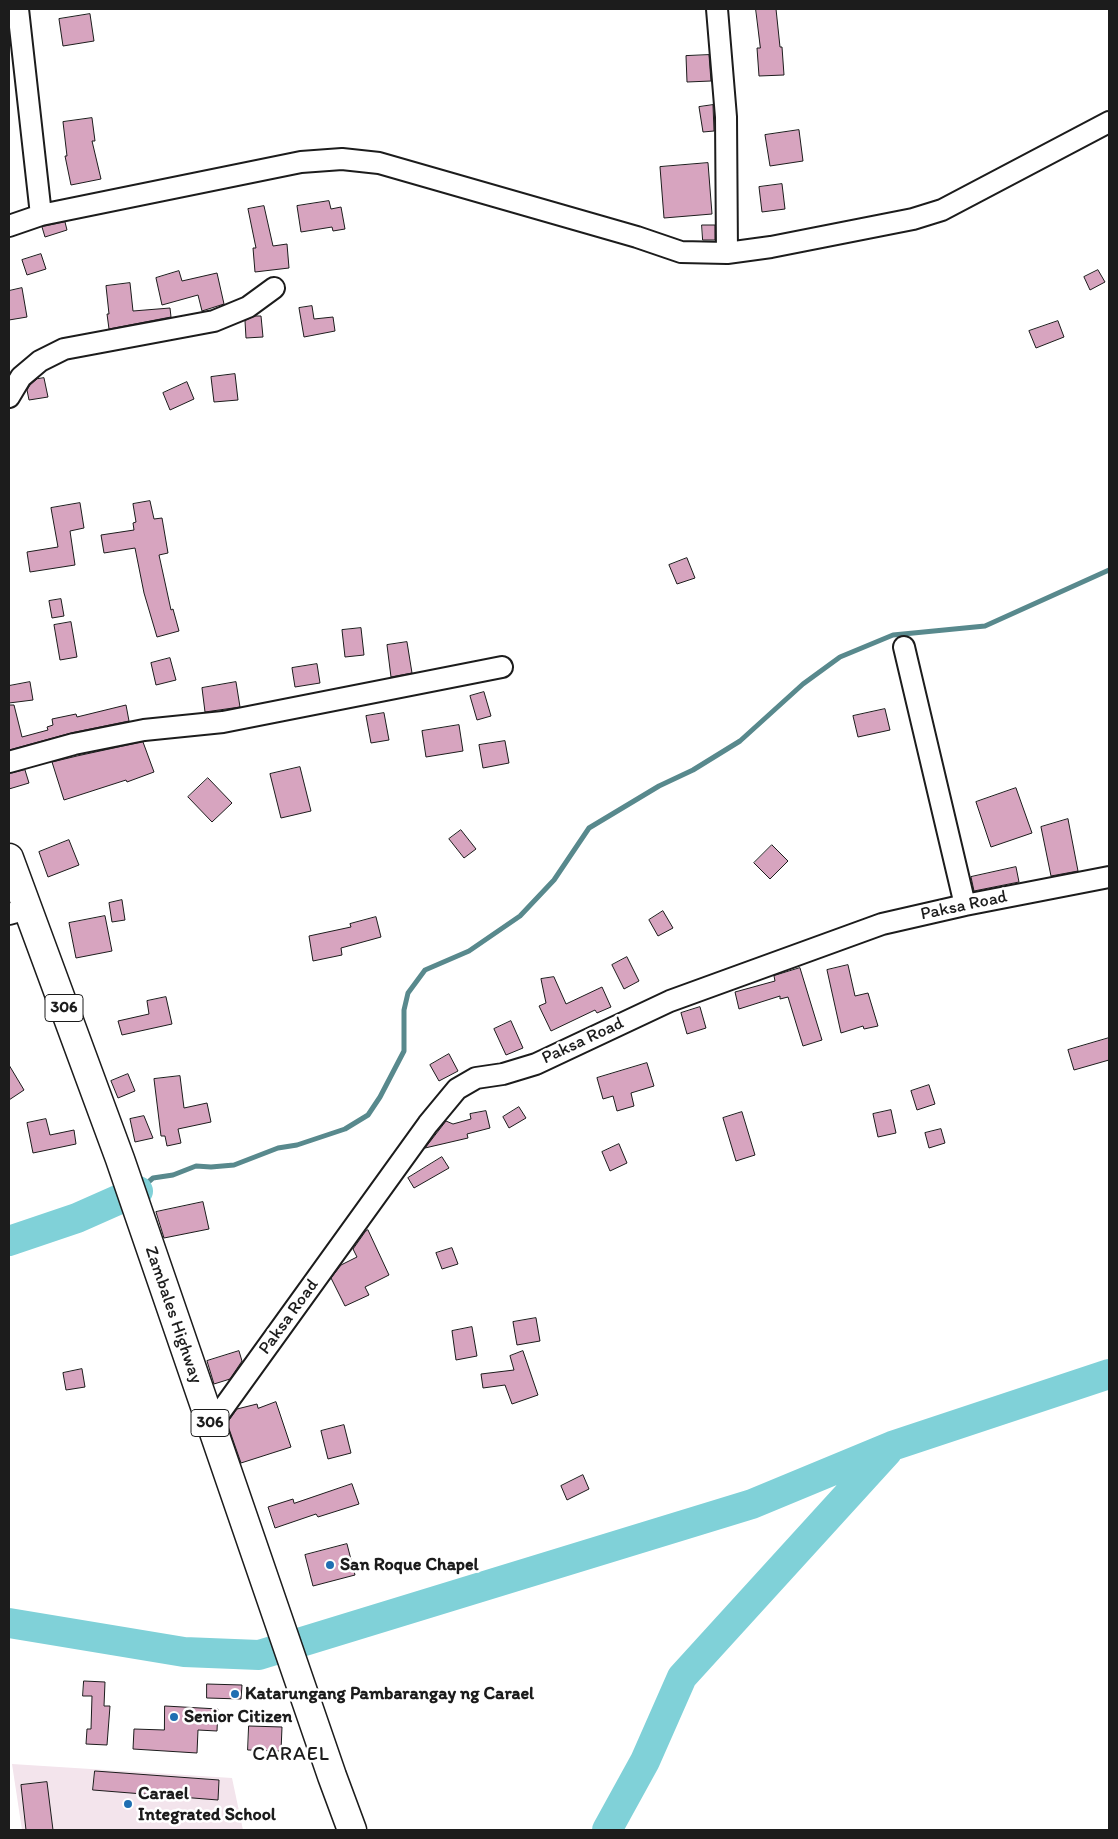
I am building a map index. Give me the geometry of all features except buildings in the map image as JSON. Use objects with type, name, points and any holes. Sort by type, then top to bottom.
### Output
[{"type":"main road","name":"Zambales Highway","points":[[9,858],[18,912],[120,1158],[352,1830]]},
{"type":"street","points":[[18,9],[41,214]]},
{"type":"street","points":[[717,9],[726,116],[727,253]]},
{"type":"street","points":[[9,226],[41,214],[301,162],[342,159],[378,163],[637,237],[681,252],[727,253],[771,247],[894,223],[942,210],[1109,122]]},
{"type":"street","points":[[9,397],[21,377],[40,360],[64,349],[214,321],[248,307],[274,288]]},
{"type":"street","points":[[904,647],[965,905]]},
{"type":"street","points":[[9,762],[74,744],[144,730],[223,722],[502,667]]},
{"type":"street","name":"Paksa Road","points":[[211,1425],[428,1124],[457,1089],[476,1078],[503,1074],[536,1064],[670,1001],[882,924],[965,905],[1109,877]]},
{"type":"shaded area","name":"Carael Integrated School","points":[[12,1764],[232,1778],[243,1830],[22,1830]]},
{"type":"waterway","points":[[139,1190],[153,1178],[173,1175],[196,1166],[234,1165],[278,1148],[297,1145],[345,1129],[368,1115],[380,1097],[404,1051],[404,1010],[408,993],[425,970],[469,951],[520,916],[554,880],[589,828],[659,786],[693,770],[740,741],[803,684],[840,657],[893,635],[985,626],[1109,570]]},
{"type":"waterway","points":[[9,1241],[77,1218],[138,1191]]},
{"type":"waterway","points":[[9,1623],[184,1652],[259,1655],[752,1504],[892,1446],[1109,1374]]},
{"type":"waterway","points":[[607,1830],[645,1761],[682,1677],[887,1452]]},
{"type":"place","name":"San Roque Chapel","points":[[330,1565]]},
{"type":"place","name":"Katarungang Pambarangay ng Carael","points":[[235,1694]]},
{"type":"place","name":"Senior Citizen","points":[[174,1717]]},
{"type":"place","name":"Carael Integrated School","points":[[128,1804]]},
{"type":"district","name":"CARAEL","points":[[291,1755]]}]
